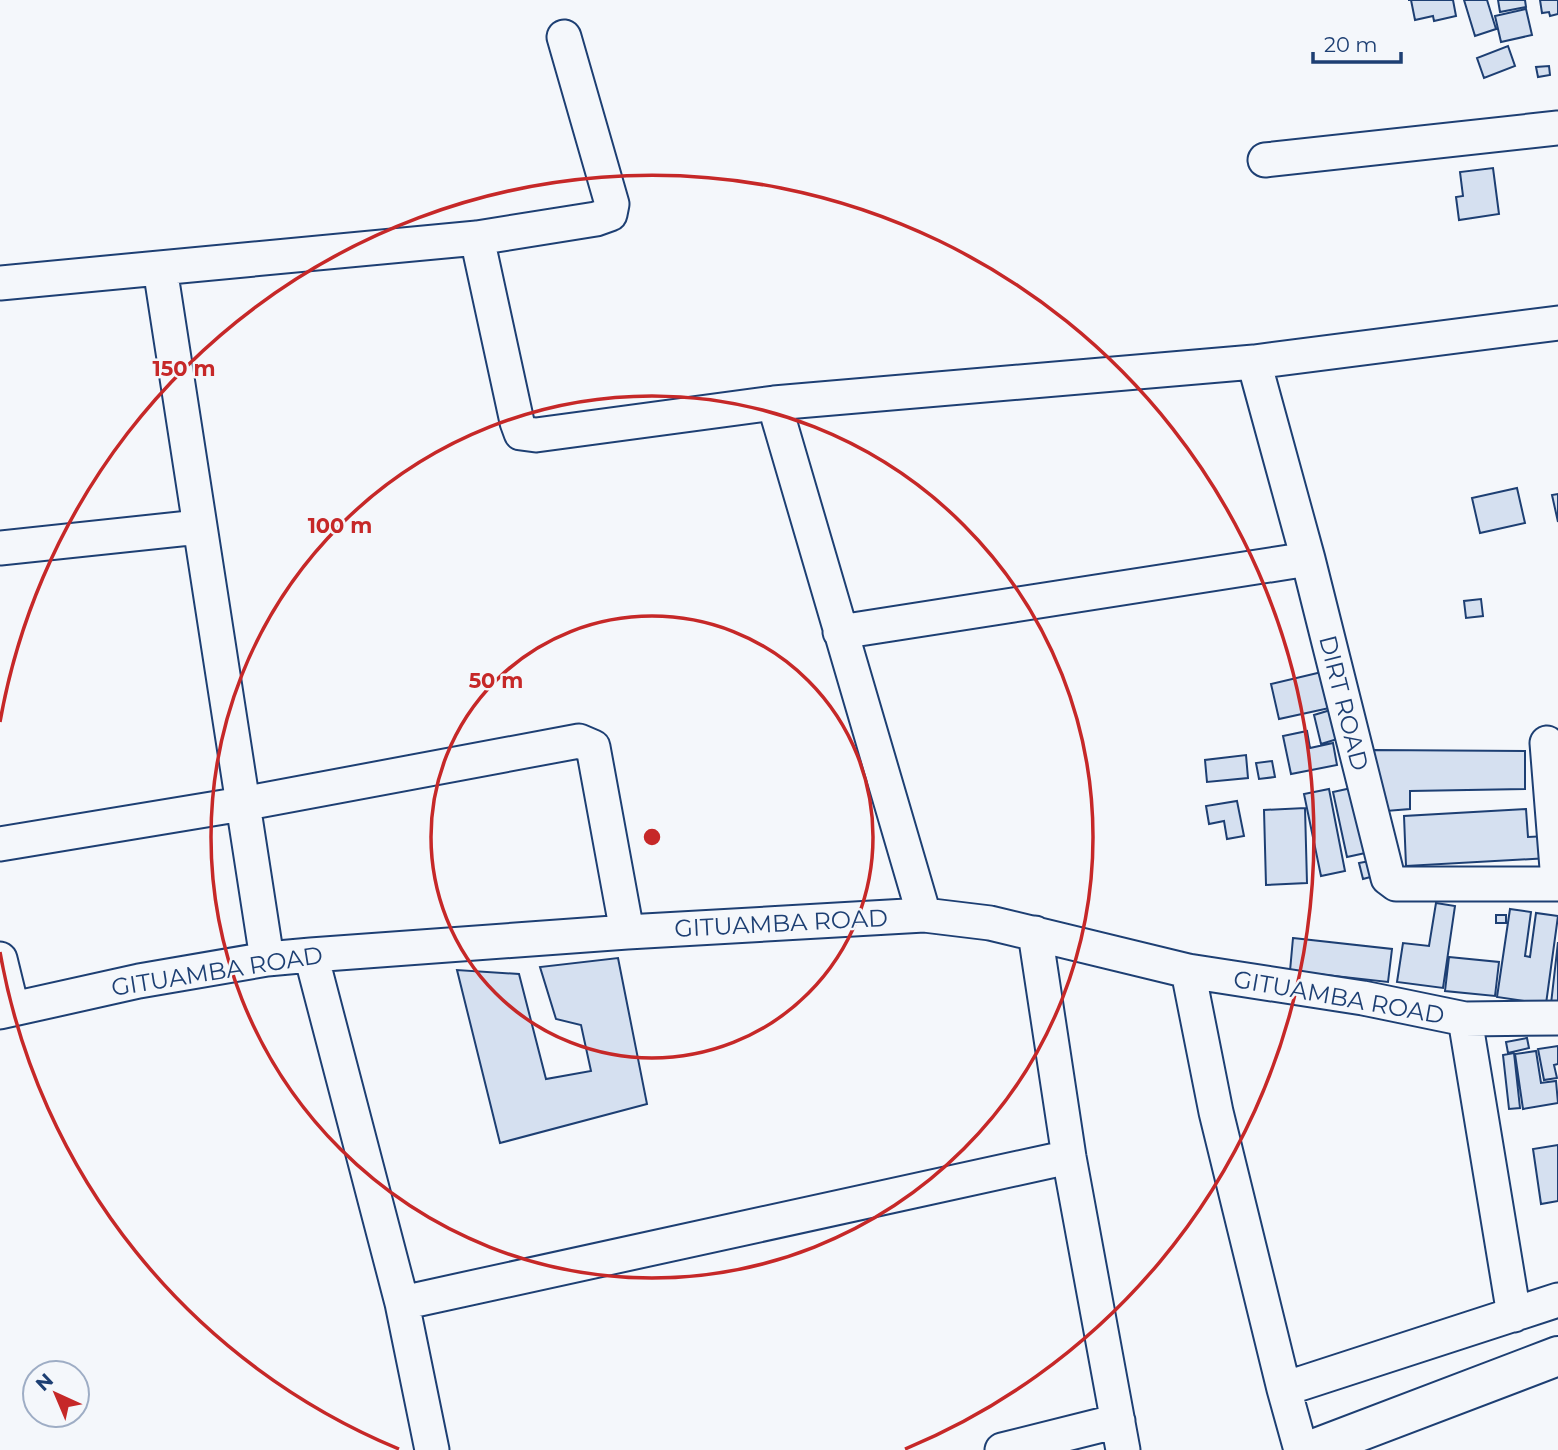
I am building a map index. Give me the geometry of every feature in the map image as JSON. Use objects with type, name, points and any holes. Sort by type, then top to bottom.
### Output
[{"type":"main road","points":[[1311,1450],[1558,1356]]},
{"type":"street","points":[[0,283],[477,238],[596,219],[610,214],[612,204],[564,37]]},
{"type":"street","points":[[1265,160],[1558,128]]},
{"type":"street","points":[[477,238],[521,433],[536,435],[774,403],[1254,362],[1558,323]]},
{"type":"street","points":[[160,268],[267,960]]},
{"type":"street","name":"DIRT ROAD","points":[[1254,362],[1308,559],[1388,878],[1396,884],[1558,883]]},
{"type":"street","points":[[774,403],[924,915]]},
{"type":"street","points":[[0,548],[199,527]]},
{"type":"street","points":[[840,632],[1308,559]]},
{"type":"street","points":[[0,844],[242,804],[579,741],[593,747],[628,932]]},
{"type":"street","points":[[1547,743],[1558,883]]},
{"type":"street","name":"GITUAMBA ROAD","points":[[6,1010],[139,981],[311,955],[628,932],[924,915],[990,923],[1188,971],[1363,998],[1465,1019],[1558,1018]]},
{"type":"street","points":[[1002,1450],[1120,1435],[1069,1157],[1035,933]]},
{"type":"street","points":[[311,955],[402,1303],[432,1450]]},
{"type":"street","points":[[0,958],[6,1010]]},
{"type":"street","points":[[1188,971],[1216,1112],[1301,1450]]},
{"type":"street","points":[[1465,1019],[1514,1315]]},
{"type":"street","points":[[402,1303],[1069,1157]]},
{"type":"street","points":[[1284,1389],[1558,1300]]},
{"type":"building","points":[[1411,0],[1453,0],[1456,16],[1434,21],[1433,16],[1415,20]]},
{"type":"building","points":[[1464,0],[1487,0],[1496,29],[1475,36]]},
{"type":"building","points":[[1498,0],[1525,0],[1526,7],[1500,12]]},
{"type":"building","points":[[1540,0],[1558,0],[1558,14],[1550,16],[1549,12],[1542,13]]},
{"type":"building","points":[[1526,9],[1532,35],[1501,42],[1495,16]]},
{"type":"building","points":[[1508,46],[1515,66],[1484,78],[1477,58]]},
{"type":"building","points":[[1549,66],[1550,75],[1538,77],[1536,67]]},
{"type":"building","points":[[1493,168],[1499,214],[1459,220],[1456,197],[1463,196],[1460,172]]},
{"type":"building","points":[[1517,488],[1525,523],[1480,533],[1472,498]]},
{"type":"building","points":[[1558,494],[1558,522],[1552,495]]},
{"type":"building","points":[[1481,599],[1483,616],[1466,618],[1464,601]]},
{"type":"building","points":[[1326,671],[1334,707],[1279,719],[1271,684]]},
{"type":"building","points":[[1337,708],[1344,737],[1321,744],[1314,715]]},
{"type":"building","points":[[1307,731],[1310,748],[1333,743],[1337,765],[1291,774],[1283,736]]},
{"type":"building","points":[[1373,750],[1525,751],[1525,789],[1410,791],[1410,809],[1386,811]]},
{"type":"building","points":[[1246,755],[1248,778],[1207,782],[1205,760]]},
{"type":"building","points":[[1272,761],[1275,777],[1259,779],[1256,763]]},
{"type":"building","points":[[1356,787],[1370,852],[1347,857],[1333,792]]},
{"type":"building","points":[[1329,789],[1345,871],[1321,876],[1304,794]]},
{"type":"building","points":[[1237,801],[1244,836],[1227,839],[1224,821],[1209,824],[1206,806]]},
{"type":"building","points":[[1305,808],[1307,883],[1266,885],[1264,810]]},
{"type":"building","points":[[1526,809],[1528,837],[1548,836],[1549,858],[1406,866],[1404,816]]},
{"type":"building","points":[[1375,860],[1378,875],[1363,879],[1359,863]]},
{"type":"building","points":[[1436,903],[1455,906],[1443,988],[1397,982],[1403,943],[1429,946]]},
{"type":"building","points":[[1510,909],[1531,912],[1525,956],[1530,957],[1536,913],[1558,916],[1546,1004],[1497,997]]},
{"type":"building","points":[[1496,915],[1506,915],[1506,923],[1496,923]]},
{"type":"building","points":[[1293,938],[1392,949],[1388,982],[1290,971]]},
{"type":"building","points":[[1558,942],[1558,1005],[1551,1004]]},
{"type":"building","points":[[1449,957],[1499,962],[1495,996],[1445,991]]},
{"type":"building","points":[[618,958],[647,1104],[500,1143],[457,970],[519,974],[546,1079],[591,1071],[581,1025],[556,1019],[540,967]]},
{"type":"building","points":[[1527,1038],[1529,1048],[1508,1053],[1506,1042]]},
{"type":"building","points":[[1558,1046],[1558,1064],[1554,1065],[1557,1078],[1544,1080],[1538,1049]]},
{"type":"building","points":[[1536,1051],[1541,1083],[1556,1081],[1558,1103],[1523,1109],[1515,1054]]},
{"type":"building","points":[[1514,1053],[1520,1108],[1509,1109],[1503,1055]]},
{"type":"building","points":[[1558,1145],[1558,1201],[1541,1204],[1533,1149]]}]
